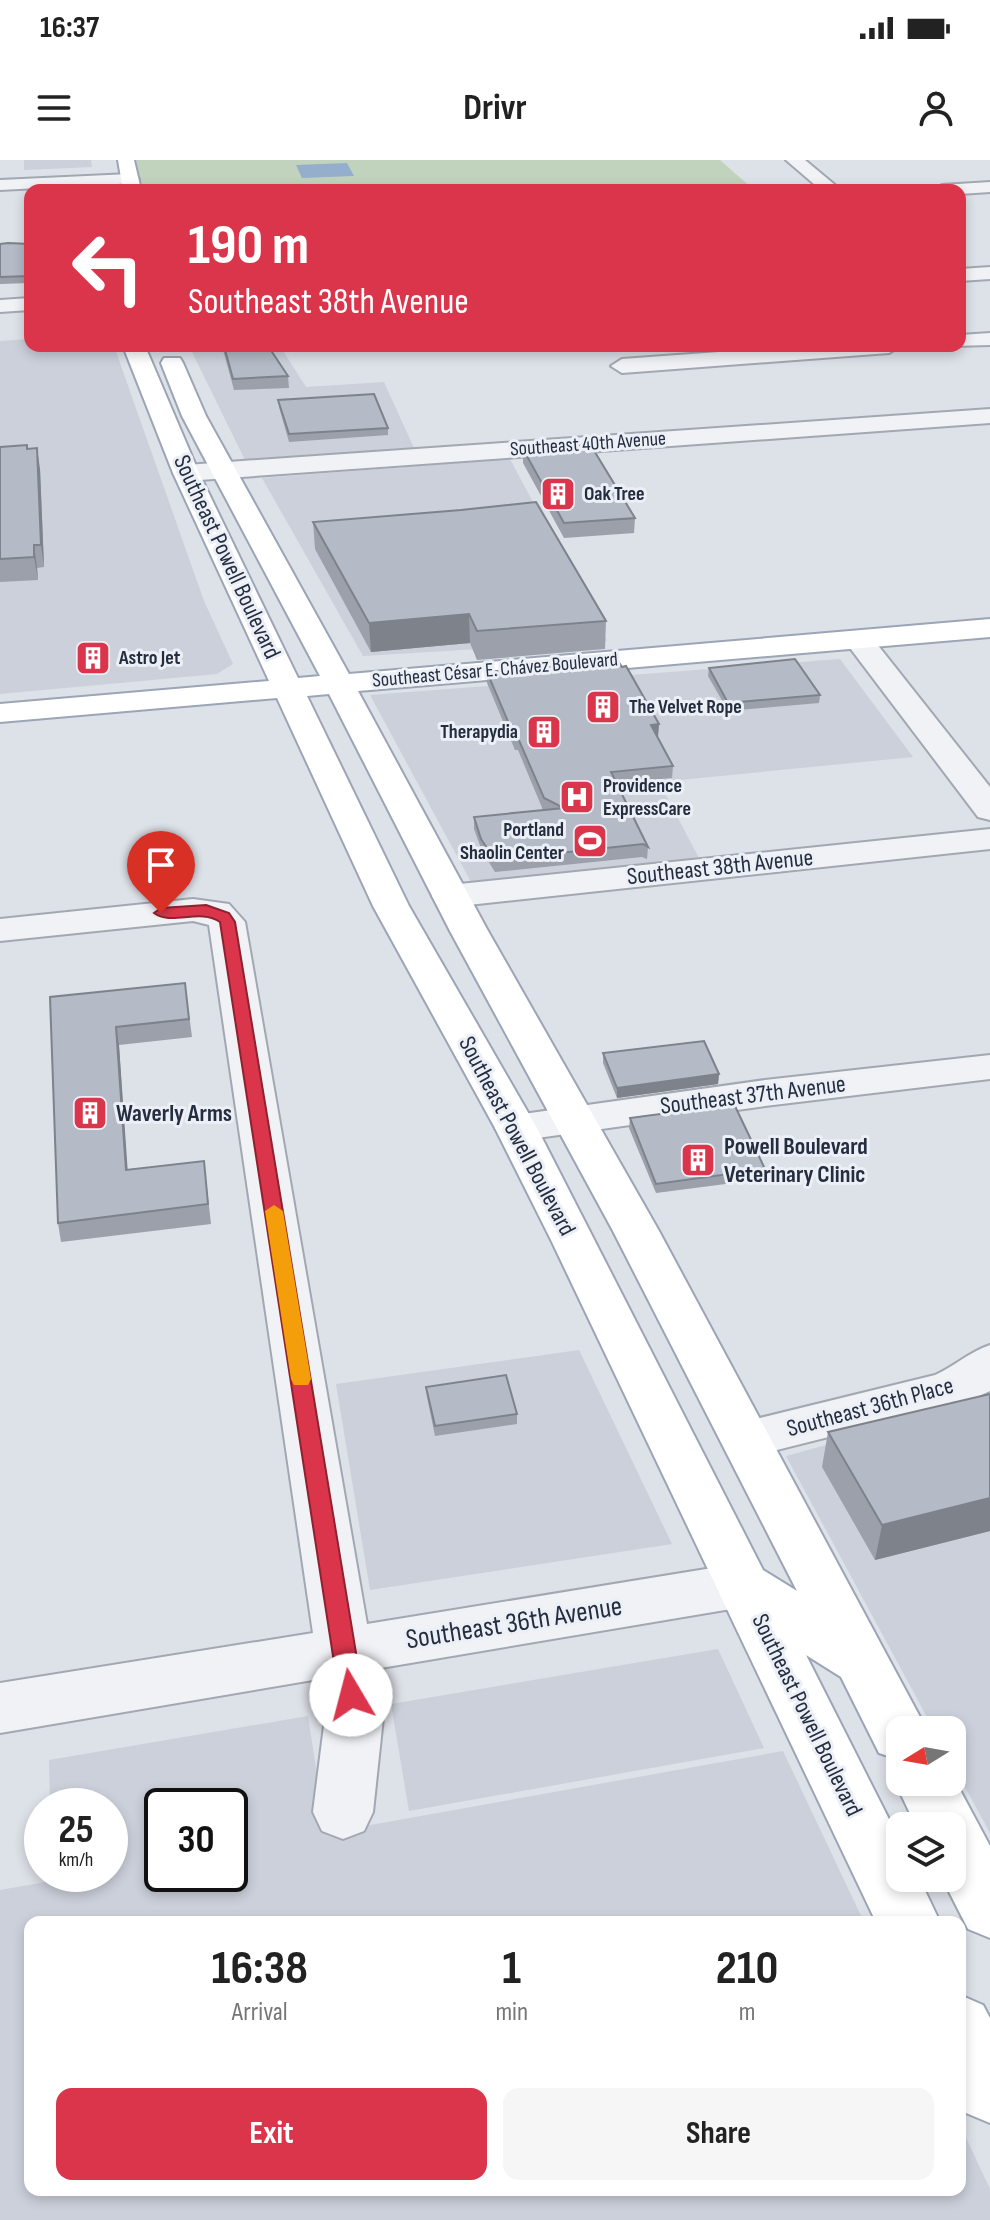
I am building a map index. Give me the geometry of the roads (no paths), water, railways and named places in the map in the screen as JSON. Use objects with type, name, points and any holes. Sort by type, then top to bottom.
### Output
[{"type":"main road","points":[[102,160],[106,184]]},
{"type":"main road","points":[[126,160],[131,184]]},
{"type":"main road","name":"Southeast Powell Boulevard","points":[[136,352],[186,473],[391,906],[516,1128],[905,1916]]},
{"type":"main road","name":"Southeast Powell Boulevard","points":[[167,352],[194,416],[450,896],[575,1119],[890,1716]]},
{"type":"main road","name":"Southeast César E. Chávez Boulevard","points":[[0,713],[990,628]]},
{"type":"main road","points":[[657,1409],[745,1439]]},
{"type":"main road","points":[[743,1585],[862,1662]]},
{"type":"main road","points":[[966,1862],[990,1908]]},
{"type":"main road","points":[[966,2040],[990,2089]]},
{"type":"street","points":[[794,160],[824,184]]},
{"type":"street","points":[[0,185],[24,185]]},
{"type":"street","points":[[966,188],[990,187]]},
{"type":"street","points":[[0,306],[24,304]]},
{"type":"street","points":[[966,341],[990,339]]},
{"type":"street","points":[[622,366],[809,352]]},
{"type":"street","name":"Southeast 40th Avenue","points":[[186,473],[990,416]]},
{"type":"street","points":[[859,640],[990,810]]},
{"type":"street","name":"Southeast 38th Avenue","points":[[450,896],[990,839]]},
{"type":"street","points":[[0,930],[193,910],[216,912],[227,922],[354,1718],[343,1812]]},
{"type":"street","name":"Southeast 37th Avenue","points":[[516,1128],[990,1067]]},
{"type":"street","name":"Southeast 36th Place","points":[[745,1439],[947,1390],[975,1377],[990,1363]]},
{"type":"street","name":"Southeast 36th Avenue","points":[[0,1708],[743,1585]]},
{"type":"water","points":[[347,163],[354,176],[302,178],[296,165]]},
{"type":"place","name":"Oak Tree","points":[[558,494]]},
{"type":"place","name":"Astro Jet","points":[[93,658]]},
{"type":"place","name":"The Velvet Rope","points":[[603,707]]},
{"type":"place","name":"Therapydia","points":[[544,732]]},
{"type":"place","name":"Providence ExpressCare","points":[[577,797]]},
{"type":"place","name":"Portland Shaolin Center","points":[[590,841]]},
{"type":"place","name":"Waverly Arms","points":[[90,1113]]},
{"type":"place","name":"Powell Boulevard Veterinary Clinic","points":[[698,1160]]}]
